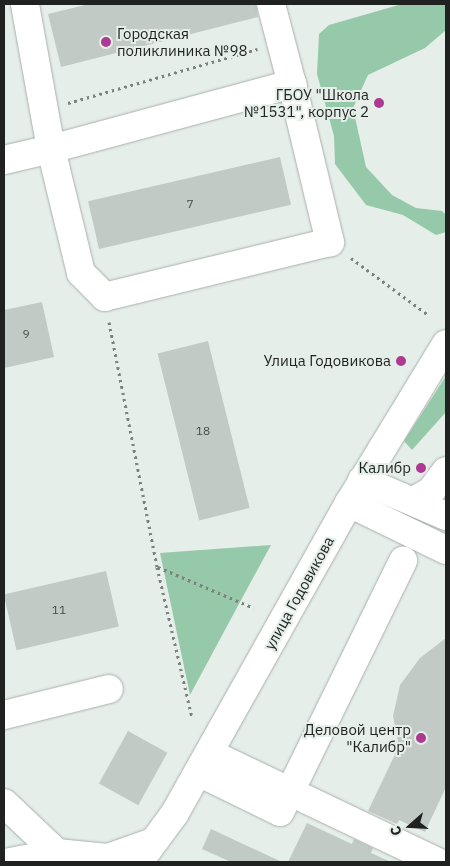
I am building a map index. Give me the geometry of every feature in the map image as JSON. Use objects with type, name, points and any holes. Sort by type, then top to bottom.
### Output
[{"type":"street","points":[[25,4],[51,149],[81,273],[105,297],[330,242],[292,84],[270,4]]},
{"type":"street","points":[[4,160],[292,84]]},
{"type":"street","name":"улица Годовикова","points":[[10,862],[61,858],[108,858],[146,852],[175,813],[356,491],[446,344]]},
{"type":"street","points":[[415,500],[431,491],[443,476]]},
{"type":"street","points":[[356,491],[415,500],[446,516]]},
{"type":"street","points":[[356,491],[446,550]]},
{"type":"street","points":[[284,802],[403,561]]},
{"type":"street","points":[[4,715],[109,689]]},
{"type":"street","points":[[203,762],[284,802],[438,862]]},
{"type":"street","points":[[4,803],[61,858]]},
{"type":"path","points":[[43,110],[281,42]]},
{"type":"path","points":[[330,242],[427,314]]},
{"type":"path","points":[[105,297],[157,567],[192,718]]},
{"type":"path","points":[[157,567],[254,608]]},
{"type":"green space","points":[[402,4],[446,4],[446,30],[425,48],[368,75],[353,108],[366,167],[392,195],[416,208],[442,211],[446,215],[446,232],[436,235],[403,215],[366,205],[335,164],[334,136],[317,74],[319,34],[329,25]]},
{"type":"green space","points":[[446,376],[446,412],[412,450],[404,441]]},
{"type":"green space","points":[[271,545],[240,602],[190,695],[160,553]]},
{"type":"building","name":"Городская поликлиника №98","points":[[89,4],[256,4],[258,17],[61,67],[48,14]]},
{"type":"building","points":[[280,157],[291,205],[99,249],[88,201]]},
{"type":"building","points":[[42,302],[54,357],[4,368],[4,310]]},
{"type":"building","points":[[208,341],[250,508],[199,520],[158,354]]},
{"type":"building","points":[[106,571],[119,627],[17,650],[4,595]]},
{"type":"building","name":"Деловой центр \"Калибр\"","points":[[446,638],[446,787],[425,832],[399,820],[397,824],[368,811],[399,746],[393,716],[400,685],[420,658]]},
{"type":"building","points":[[128,731],[167,753],[138,805],[99,783]]},
{"type":"building","points":[[307,823],[352,844],[354,839],[373,848],[371,853],[391,862],[288,862]]},
{"type":"building","points":[[211,829],[282,862],[231,862],[202,849]]},
{"type":"place","name":"Городская поликлиника №98","points":[[106,42]]},
{"type":"place","name":"ГБОУ \"Школа №1531\", корпус 2","points":[[379,103]]},
{"type":"place","name":"Улица Годовикова","points":[[401,361]]},
{"type":"place","name":"Калибр","points":[[421,468]]},
{"type":"place","name":"Деловой центр \"Калибр\"","points":[[421,738]]}]
